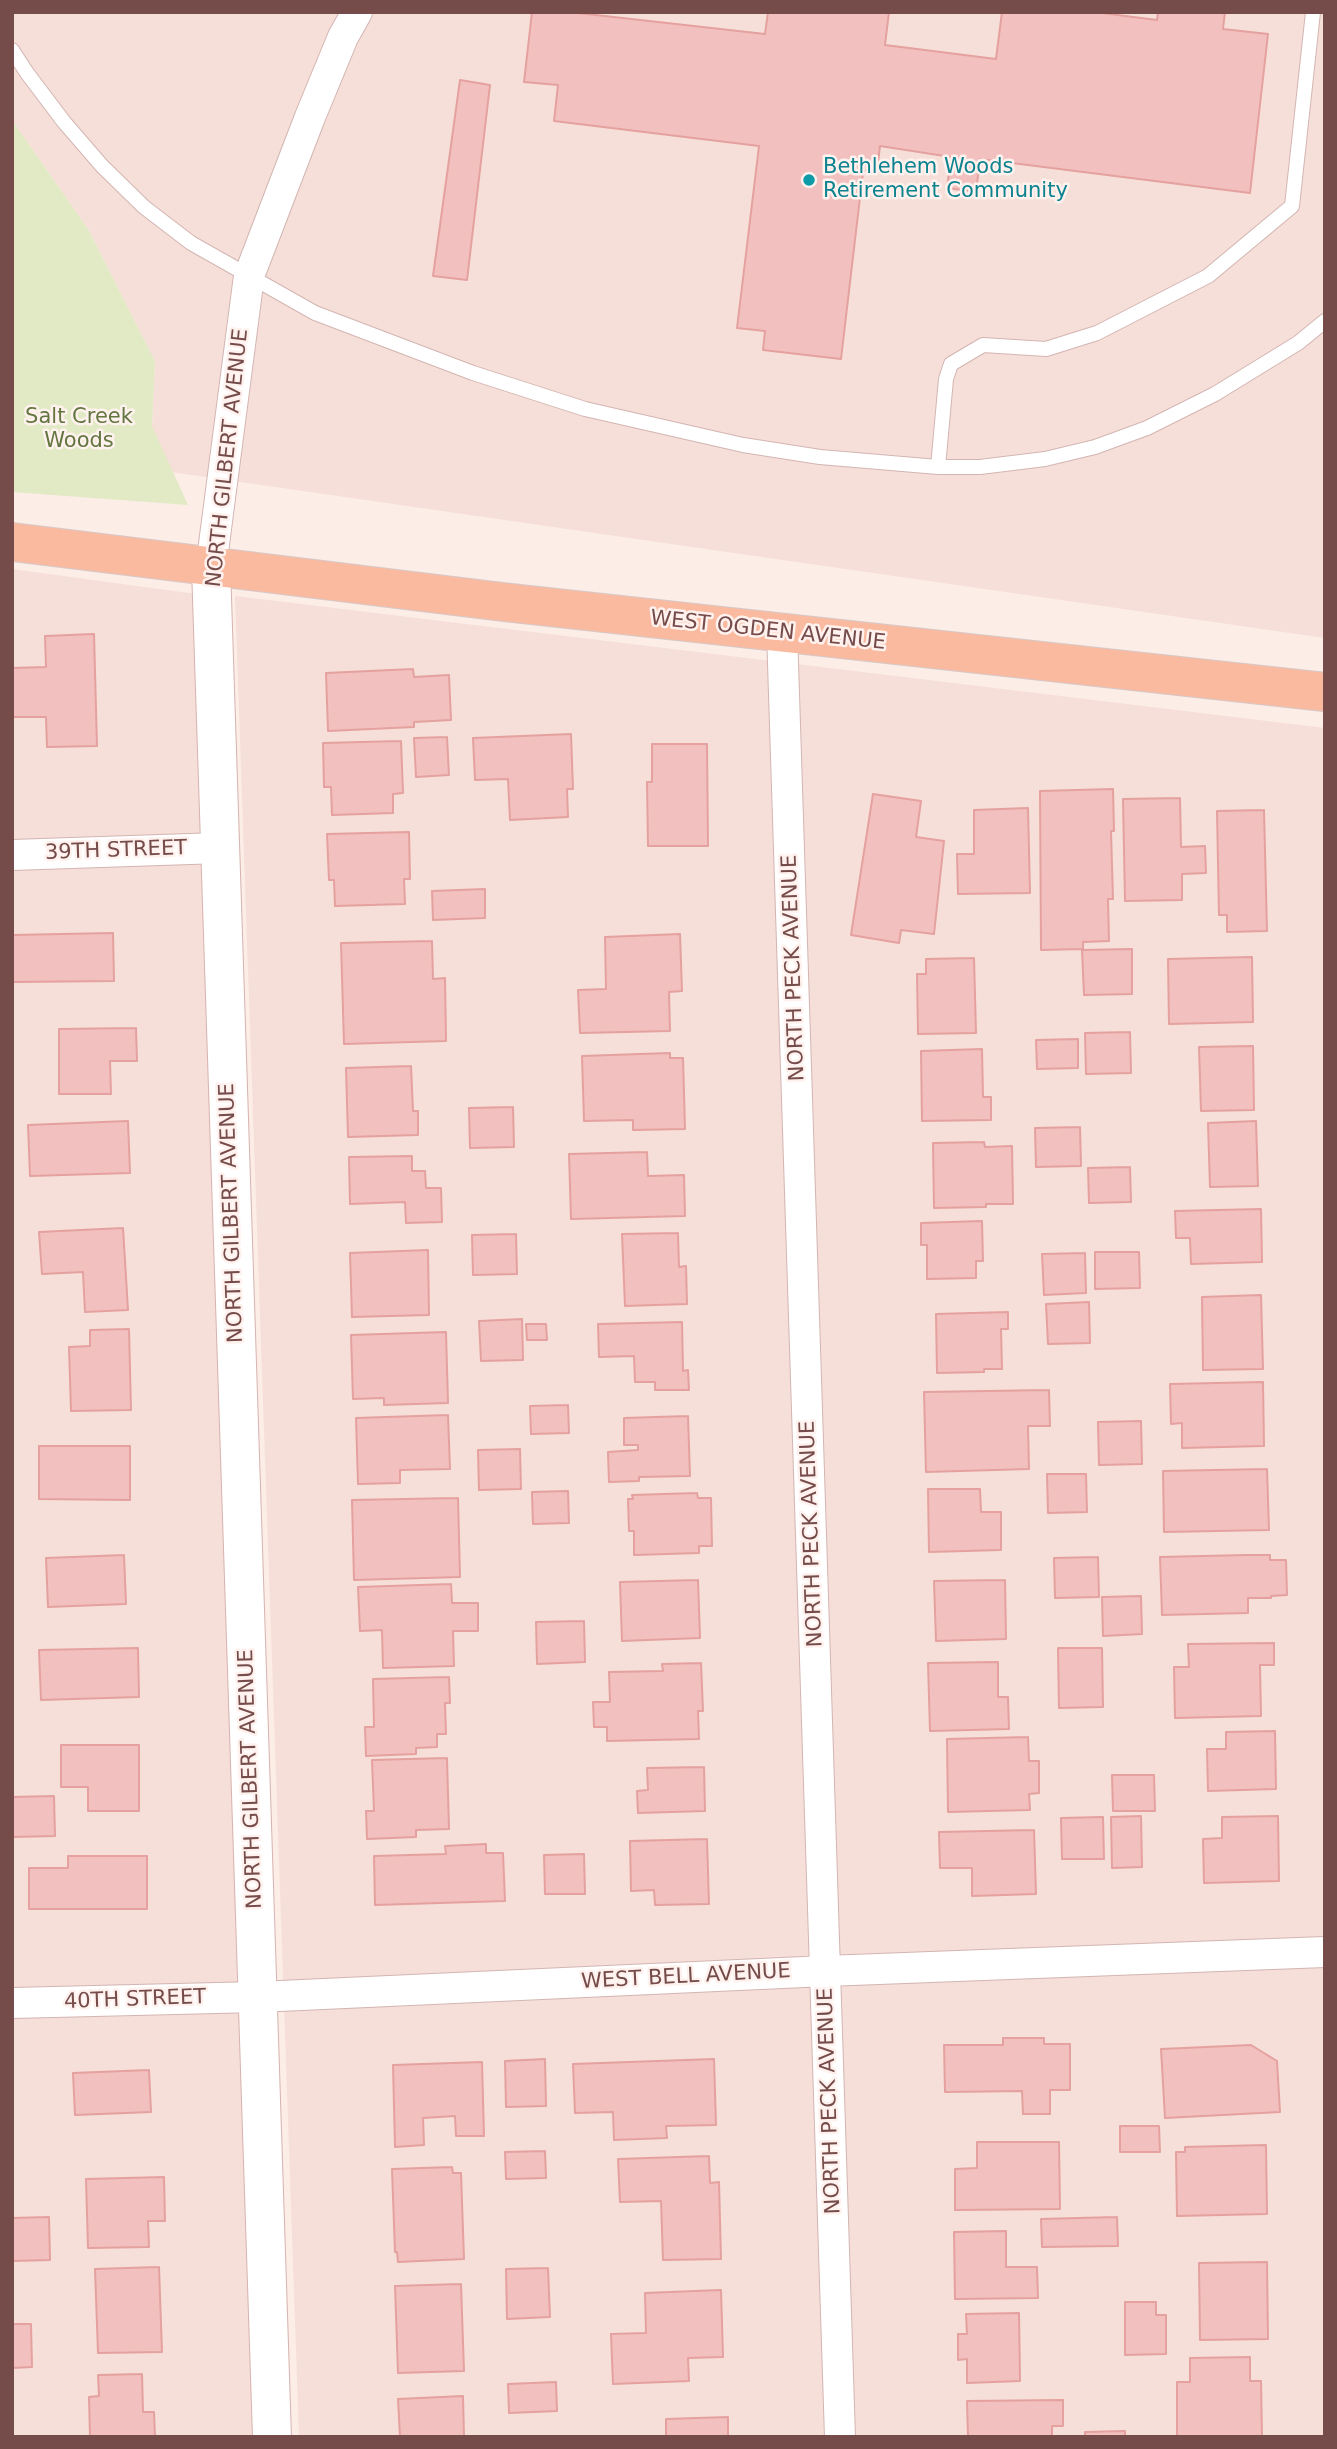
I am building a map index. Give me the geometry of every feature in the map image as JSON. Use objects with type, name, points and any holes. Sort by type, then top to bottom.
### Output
[{"type":"main road","name":"WEST OGDEN AVENUE","points":[[12,542],[503,602],[1325,692]]},
{"type":"street","name":"NORTH GILBERT AVENUE","points":[[272,2437],[211,567],[249,276],[310,117],[343,37],[357,12]]},
{"type":"street","name":"NORTH PECK AVENUE","points":[[782,632],[840,2437]]},
{"type":"street","name":"39TH STREET","points":[[12,855],[220,848]]},
{"type":"street","name":"WEST BELL AVENUE","points":[[258,1997],[1325,1952]]},
{"type":"street","name":"40TH STREET","points":[[12,2003],[258,1997]]},
{"type":"lane","points":[[938,467],[946,379],[951,364],[984,345],[1046,349],[1097,333],[1208,276],[1292,206],[1313,12]]},
{"type":"lane","points":[[12,50],[64,122],[102,166],[144,208],[191,243],[315,313],[473,373],[585,409],[743,445],[820,457],[938,467],[980,467],[1045,459],[1095,447],[1137,432],[1215,394],[1298,343],[1325,321]]},
{"type":"shaded area","points":[[12,12],[1325,12],[1325,638],[150,469],[155,361],[88,229],[12,120]]},
{"type":"shaded area","points":[[12,569],[196,594],[254,2437],[12,2437]]},
{"type":"shaded area","points":[[235,596],[1325,728],[1325,2437],[299,2437]]},
{"type":"green space","name":"Salt Creek Woods","points":[[12,120],[88,229],[155,361],[152,426],[188,505],[12,492]]},
{"type":"building","name":"Bethlehem Woods Retirement Community","points":[[532,12],[569,12],[765,34],[768,12],[889,12],[885,45],[996,59],[1002,12],[1094,12],[1157,20],[1158,12],[1225,12],[1223,29],[1268,34],[1250,193],[980,159],[976,192],[947,188],[951,157],[880,146],[878,163],[863,172],[841,359],[763,350],[765,331],[737,328],[759,146],[554,121],[558,85],[524,82]]},
{"type":"building","points":[[460,80],[490,85],[467,280],[433,276]]},
{"type":"building","points":[[94,634],[97,746],[47,747],[46,717],[12,717],[12,668],[46,667],[45,636]]},
{"type":"building","points":[[413,669],[414,677],[449,675],[451,720],[414,722],[414,727],[328,731],[326,673]]},
{"type":"building","points":[[571,734],[573,789],[567,789],[568,817],[510,820],[508,779],[475,780],[473,738]]},
{"type":"building","points":[[447,737],[449,775],[416,777],[414,738]]},
{"type":"building","points":[[401,741],[403,793],[393,794],[393,813],[332,815],[331,787],[324,787],[323,743]]},
{"type":"building","points":[[652,744],[707,744],[708,846],[648,846],[647,782],[652,782]]},
{"type":"building","points":[[1113,789],[1113,899],[1108,899],[1109,941],[1083,942],[1083,949],[1041,950],[1040,791]]},
{"type":"building","points":[[873,794],[921,801],[916,837],[944,841],[934,934],[901,930],[899,943],[851,935]]},
{"type":"building","points":[[1180,798],[1181,847],[1205,846],[1206,873],[1182,874],[1182,900],[1125,901],[1123,799]]},
{"type":"building","points":[[1028,808],[1030,893],[958,894],[957,854],[974,854],[974,810]]},
{"type":"building","points":[[1264,810],[1267,931],[1227,932],[1227,915],[1219,915],[1217,811]]},
{"type":"building","points":[[409,832],[410,879],[404,879],[405,904],[335,906],[334,880],[329,880],[327,834]]},
{"type":"building","points":[[485,889],[485,918],[433,920],[432,891]]},
{"type":"building","points":[[113,933],[114,981],[13,982],[12,935]]},
{"type":"building","points":[[680,934],[682,991],[669,992],[670,1031],[580,1033],[578,990],[606,989],[605,937]]},
{"type":"building","points":[[432,941],[433,979],[445,978],[446,1041],[344,1044],[341,943]]},
{"type":"building","points":[[1132,949],[1132,994],[1084,995],[1082,950]]},
{"type":"building","points":[[1252,957],[1253,1022],[1169,1024],[1168,959]]},
{"type":"building","points":[[974,958],[976,1033],[918,1034],[917,974],[926,974],[926,959]]},
{"type":"building","points":[[136,1028],[137,1061],[110,1061],[111,1094],[59,1094],[59,1029]]},
{"type":"building","points":[[1130,1032],[1131,1073],[1086,1074],[1085,1033]]},
{"type":"building","points":[[1078,1039],[1078,1068],[1037,1069],[1036,1040]]},
{"type":"building","points":[[1253,1046],[1254,1110],[1201,1111],[1199,1047]]},
{"type":"building","points":[[982,1049],[983,1097],[991,1097],[991,1120],[922,1121],[921,1051]]},
{"type":"building","points":[[670,1053],[670,1058],[683,1058],[685,1129],[633,1130],[633,1120],[584,1121],[582,1056]]},
{"type":"building","points":[[411,1066],[413,1111],[418,1111],[418,1135],[348,1137],[346,1068]]},
{"type":"building","points":[[513,1107],[514,1147],[470,1148],[469,1108]]},
{"type":"building","points":[[128,1121],[130,1173],[30,1176],[28,1125]]},
{"type":"building","points":[[1256,1121],[1258,1186],[1210,1187],[1208,1123]]},
{"type":"building","points":[[1080,1127],[1081,1166],[1036,1167],[1035,1128]]},
{"type":"building","points":[[984,1142],[985,1147],[1012,1146],[1013,1204],[934,1208],[933,1143]]},
{"type":"building","points":[[647,1152],[648,1176],[684,1175],[685,1216],[571,1219],[569,1154]]},
{"type":"building","points":[[412,1156],[412,1171],[425,1171],[426,1188],[441,1188],[442,1222],[406,1223],[405,1202],[350,1204],[349,1157]]},
{"type":"building","points":[[1130,1167],[1131,1202],[1089,1203],[1088,1168]]},
{"type":"building","points":[[1261,1209],[1262,1262],[1191,1264],[1190,1238],[1176,1238],[1175,1211]]},
{"type":"building","points":[[982,1221],[983,1261],[976,1261],[976,1278],[927,1279],[927,1245],[921,1245],[921,1223]]},
{"type":"building","points":[[123,1228],[128,1310],[85,1312],[83,1272],[42,1274],[39,1232]]},
{"type":"building","points":[[678,1233],[679,1267],[686,1266],[687,1304],[625,1306],[622,1234]]},
{"type":"building","points":[[516,1234],[517,1274],[473,1275],[472,1235]]},
{"type":"building","points":[[428,1250],[429,1315],[352,1317],[350,1253]]},
{"type":"building","points":[[1095,1252],[1139,1252],[1140,1288],[1095,1289]]},
{"type":"building","points":[[1085,1253],[1086,1293],[1044,1295],[1042,1254]]},
{"type":"building","points":[[1261,1295],[1263,1369],[1203,1370],[1202,1297]]},
{"type":"building","points":[[1089,1302],[1090,1343],[1048,1344],[1046,1304]]},
{"type":"building","points":[[1008,1312],[1008,1329],[1001,1329],[1002,1369],[937,1373],[936,1314]]},
{"type":"building","points":[[522,1319],[523,1360],[481,1361],[479,1321]]},
{"type":"building","points":[[682,1322],[683,1371],[688,1370],[689,1390],[655,1390],[655,1382],[635,1382],[634,1356],[599,1357],[598,1324]]},
{"type":"building","points":[[526,1324],[546,1324],[547,1340],[527,1340]]},
{"type":"building","points":[[129,1329],[131,1410],[71,1411],[69,1347],[90,1346],[90,1330]]},
{"type":"building","points":[[446,1332],[448,1403],[384,1405],[384,1398],[353,1399],[351,1335]]},
{"type":"building","points":[[1263,1382],[1264,1446],[1182,1448],[1182,1423],[1171,1424],[1170,1384]]},
{"type":"building","points":[[1049,1390],[1050,1426],[1028,1426],[1029,1469],[926,1472],[924,1392]]},
{"type":"building","points":[[568,1405],[569,1433],[531,1434],[530,1406]]},
{"type":"building","points":[[448,1415],[450,1469],[400,1470],[400,1483],[358,1484],[356,1418]]},
{"type":"building","points":[[688,1416],[690,1476],[639,1477],[639,1481],[609,1482],[608,1452],[638,1450],[638,1445],[624,1445],[624,1418]]},
{"type":"building","points":[[1141,1421],[1142,1464],[1099,1465],[1098,1422]]},
{"type":"building","points":[[39,1446],[130,1446],[130,1500],[39,1499]]},
{"type":"building","points":[[520,1449],[521,1489],[479,1490],[478,1450]]},
{"type":"building","points":[[1267,1469],[1269,1530],[1164,1532],[1163,1471]]},
{"type":"building","points":[[1047,1474],[1086,1474],[1087,1512],[1048,1513]]},
{"type":"building","points":[[928,1489],[980,1489],[981,1512],[1001,1512],[1001,1550],[929,1552]]},
{"type":"building","points":[[568,1491],[569,1523],[533,1524],[532,1492]]},
{"type":"building","points":[[697,1493],[698,1498],[711,1498],[712,1546],[699,1546],[699,1553],[634,1555],[634,1531],[629,1531],[628,1499],[633,1499],[632,1495]]},
{"type":"building","points":[[458,1498],[460,1577],[354,1580],[352,1500]]},
{"type":"building","points":[[124,1555],[126,1604],[48,1607],[46,1558]]},
{"type":"building","points":[[1270,1555],[1270,1560],[1286,1560],[1287,1595],[1248,1598],[1248,1613],[1162,1615],[1160,1557]]},
{"type":"building","points":[[1098,1557],[1099,1597],[1055,1598],[1054,1558]]},
{"type":"building","points":[[698,1580],[700,1638],[622,1641],[620,1582]]},
{"type":"building","points":[[1005,1580],[1006,1639],[936,1641],[934,1581]]},
{"type":"building","points":[[451,1584],[452,1603],[478,1603],[478,1631],[453,1631],[454,1666],[383,1668],[382,1630],[360,1631],[358,1587]]},
{"type":"building","points":[[1141,1596],[1142,1634],[1103,1636],[1102,1597]]},
{"type":"building","points":[[584,1621],[585,1662],[537,1664],[536,1622]]},
{"type":"building","points":[[1274,1643],[1274,1665],[1260,1665],[1261,1716],[1175,1718],[1174,1667],[1189,1667],[1188,1644]]},
{"type":"building","points":[[138,1648],[139,1697],[41,1700],[39,1650]]},
{"type":"building","points":[[1058,1648],[1102,1648],[1103,1707],[1059,1708]]},
{"type":"building","points":[[998,1662],[998,1697],[1008,1697],[1009,1729],[930,1731],[928,1663]]},
{"type":"building","points":[[701,1663],[703,1711],[698,1711],[699,1739],[607,1741],[607,1727],[594,1727],[593,1702],[610,1702],[609,1672],[663,1671],[662,1664]]},
{"type":"building","points":[[449,1677],[450,1703],[445,1703],[446,1734],[437,1734],[437,1747],[416,1748],[416,1754],[366,1756],[365,1727],[374,1727],[373,1679]]},
{"type":"building","points":[[1275,1731],[1276,1789],[1208,1791],[1207,1749],[1226,1749],[1226,1732]]},
{"type":"building","points":[[1028,1737],[1029,1761],[1039,1761],[1039,1793],[1029,1794],[1030,1810],[948,1812],[947,1739]]},
{"type":"building","points":[[61,1745],[139,1745],[139,1811],[88,1811],[88,1787],[61,1787]]},
{"type":"building","points":[[447,1758],[449,1829],[416,1830],[416,1837],[367,1839],[366,1811],[374,1811],[372,1760]]},
{"type":"building","points":[[704,1767],[705,1811],[638,1813],[637,1791],[648,1790],[647,1768]]},
{"type":"building","points":[[1112,1775],[1154,1775],[1155,1811],[1113,1811]]},
{"type":"building","points":[[54,1796],[55,1836],[12,1837],[12,1797]]},
{"type":"building","points":[[1141,1816],[1142,1867],[1112,1868],[1111,1817]]},
{"type":"building","points":[[1278,1816],[1279,1881],[1204,1883],[1203,1839],[1222,1838],[1222,1817]]},
{"type":"building","points":[[1103,1817],[1104,1859],[1062,1859],[1061,1818]]},
{"type":"building","points":[[1034,1830],[1036,1894],[972,1896],[972,1868],[940,1868],[939,1832]]},
{"type":"building","points":[[707,1839],[709,1904],[655,1905],[654,1890],[631,1891],[630,1841]]},
{"type":"building","points":[[486,1844],[486,1853],[503,1853],[505,1901],[375,1905],[374,1856],[446,1854],[445,1846]]},
{"type":"building","points":[[584,1854],[585,1894],[545,1894],[544,1855]]},
{"type":"building","points":[[68,1856],[147,1856],[147,1909],[29,1909],[29,1868],[68,1868]]},
{"type":"building","points":[[1003,2038],[1044,2038],[1044,2044],[1070,2044],[1070,2090],[1050,2090],[1050,2114],[1023,2114],[1022,2091],[945,2092],[944,2045],[1003,2045]]},
{"type":"building","points":[[1251,2045],[1277,2061],[1280,2112],[1165,2118],[1161,2049]]},
{"type":"building","points":[[545,2059],[546,2106],[506,2107],[505,2061]]},
{"type":"building","points":[[714,2059],[716,2125],[666,2126],[667,2138],[614,2140],[613,2112],[575,2113],[573,2064]]},
{"type":"building","points":[[482,2062],[484,2136],[456,2136],[455,2116],[423,2118],[424,2145],[395,2147],[393,2065]]},
{"type":"building","points":[[149,2070],[151,2112],[75,2115],[73,2073]]},
{"type":"building","points":[[1120,2126],[1159,2126],[1160,2152],[1120,2152]]},
{"type":"building","points":[[977,2142],[1059,2142],[1060,2209],[955,2210],[955,2169],[977,2168]]},
{"type":"building","points":[[1266,2145],[1267,2214],[1177,2216],[1176,2152],[1185,2152],[1185,2147]]},
{"type":"building","points":[[545,2151],[546,2178],[506,2179],[505,2152]]},
{"type":"building","points":[[709,2156],[710,2183],[719,2182],[721,2259],[663,2260],[661,2201],[620,2202],[618,2159]]},
{"type":"building","points":[[452,2167],[453,2173],[461,2173],[464,2259],[398,2262],[395,2252],[392,2169]]},
{"type":"building","points":[[164,2177],[165,2221],[148,2221],[149,2247],[88,2248],[86,2179]]},
{"type":"building","points":[[49,2217],[50,2260],[12,2261],[12,2218]]},
{"type":"building","points":[[1117,2217],[1118,2246],[1042,2247],[1041,2219]]},
{"type":"building","points":[[1006,2231],[1006,2267],[1037,2267],[1038,2298],[955,2299],[954,2232]]},
{"type":"building","points":[[1267,2262],[1268,2339],[1200,2340],[1199,2263]]},
{"type":"building","points":[[159,2267],[162,2352],[98,2353],[95,2269]]},
{"type":"building","points":[[548,2268],[550,2317],[507,2319],[506,2269]]},
{"type":"building","points":[[461,2284],[464,2371],[398,2373],[395,2286]]},
{"type":"building","points":[[721,2290],[723,2357],[688,2358],[689,2381],[613,2384],[611,2334],[646,2333],[645,2293]]},
{"type":"building","points":[[1125,2302],[1156,2302],[1156,2315],[1166,2315],[1166,2354],[1125,2355]]},
{"type":"building","points":[[1019,2313],[1020,2381],[967,2383],[967,2359],[958,2360],[958,2334],[967,2334],[966,2314]]},
{"type":"building","points":[[12,2324],[31,2324],[32,2367],[12,2368]]},
{"type":"building","points":[[1250,2357],[1250,2381],[1261,2381],[1262,2437],[1177,2437],[1177,2382],[1190,2382],[1190,2358]]},
{"type":"building","points":[[142,2374],[143,2412],[154,2412],[155,2437],[90,2437],[89,2397],[99,2396],[98,2375]]},
{"type":"building","points":[[556,2382],[557,2411],[509,2413],[508,2384]]},
{"type":"building","points":[[463,2396],[464,2437],[400,2437],[398,2399]]},
{"type":"building","points":[[1063,2400],[1063,2426],[1052,2426],[1052,2437],[968,2437],[967,2401]]},
{"type":"building","points":[[728,2417],[728,2437],[666,2437],[666,2419]]},
{"type":"building","points":[[1125,2431],[1125,2437],[1085,2437],[1085,2432]]},
{"type":"place","name":"Bethlehem Woods Retirement Community","points":[[809,180]]}]
